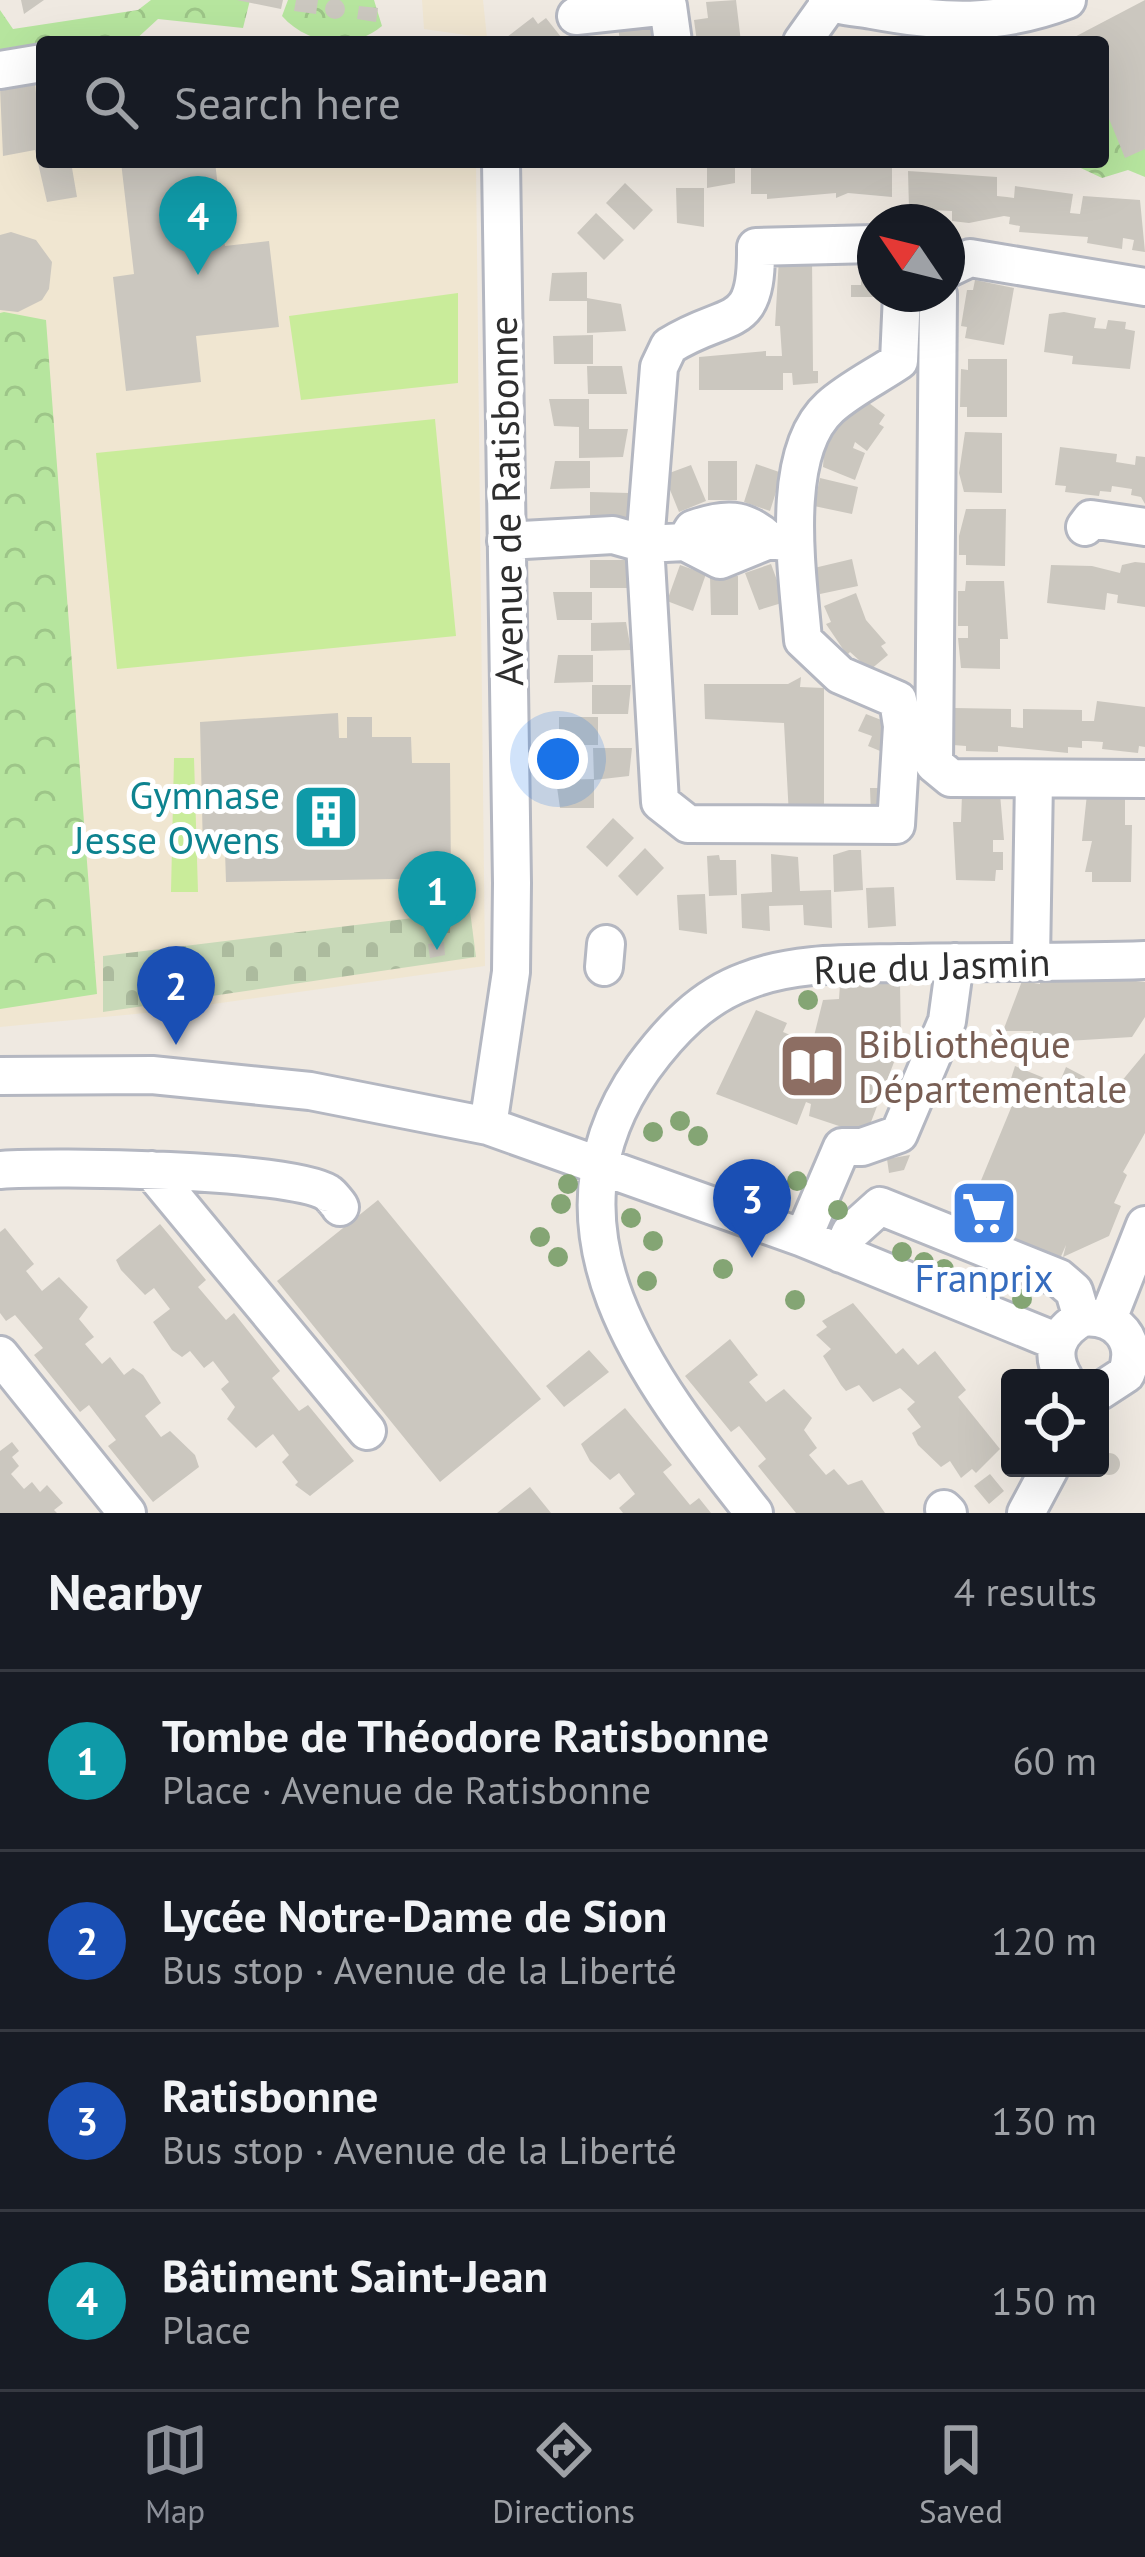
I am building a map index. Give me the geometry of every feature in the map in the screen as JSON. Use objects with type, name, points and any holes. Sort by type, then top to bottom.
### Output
[{"type":"street","points":[[806,36],[828,2],[956,23],[1031,14],[1067,0]]},
{"type":"street","points":[[576,16],[670,16]]},
{"type":"street","points":[[0,70],[36,64]]},
{"type":"street","name":"Avenue de Ratisbonne","points":[[488,1126],[526,882],[506,550],[514,202],[502,168]]},
{"type":"street","points":[[857,244],[756,247],[757,285],[751,304],[740,314],[668,346],[659,367],[645,544],[671,754],[660,802],[688,824],[762,809],[896,824],[902,727],[898,700],[840,675],[803,640],[782,542],[800,460],[827,410],[899,361],[901,312]]},
{"type":"street","points":[[965,260],[1145,287]]},
{"type":"street","points":[[938,312],[934,764],[951,778],[1145,779]]},
{"type":"street","points":[[1085,526],[1091,519],[1145,527]]},
{"type":"street","points":[[506,550],[613,535],[645,544],[685,542],[720,560],[782,542]]},
{"type":"street","points":[[1031,960],[1034,780]]},
{"type":"street","name":"Rue du Jasmin","points":[[754,1513],[650,1378],[604,1276],[594,1226],[601,1163],[632,1084],[662,1041],[700,1005],[747,980],[824,964],[1145,960]]},
{"type":"street","points":[[802,1238],[842,1147],[862,1147],[898,1134],[947,1021],[955,962]]},
{"type":"street","points":[[0,1076],[152,1075],[287,1089],[488,1126],[1078,1339],[1128,1340],[1137,1369],[1109,1387]]},
{"type":"street","points":[[0,1170],[152,1170],[301,1184],[328,1193],[340,1207]]},
{"type":"street","points":[[152,1170],[368,1431]]},
{"type":"street","points":[[842,1254],[850,1233],[880,1206],[1059,1278],[1074,1291],[1078,1339]]},
{"type":"street","points":[[1078,1339],[1145,1225]]},
{"type":"street","points":[[0,1355],[127,1513]]},
{"type":"street","points":[[1026,1513],[1045,1477]]},
{"type":"shaded area","points":[[422,0],[483,0],[487,36],[424,29]]},
{"type":"shaded area","points":[[36,82],[36,168],[476,168],[485,966],[156,1012],[0,1027],[0,88]]},
{"type":"green space","points":[[151,0],[250,0],[243,28],[158,19],[140,36],[36,36],[36,61],[0,67],[0,10],[13,29],[138,10]]},
{"type":"green space","points":[[288,0],[374,0],[382,26],[365,36],[312,36],[282,16]]},
{"type":"green space","points":[[1109,105],[1145,144],[1145,177],[1128,170],[1102,178],[1081,168],[1109,168]]},
{"type":"green space","points":[[458,293],[458,383],[301,400],[289,316]]},
{"type":"green space","points":[[0,313],[46,320],[97,994],[0,1009]]},
{"type":"green space","points":[[435,419],[456,636],[117,669],[96,453]]},
{"type":"green space","points":[[174,758],[194,758],[198,892],[171,892]]},
{"type":"green space","points":[[470,911],[476,957],[103,1012],[103,956]]},
{"type":"building","points":[[335,-1],[345,9],[335,19],[325,9]]},
{"type":"building","points":[[21,0],[44,0],[24,14]]},
{"type":"building","points":[[237,0],[283,0],[281,9]]},
{"type":"building","points":[[296,0],[318,0],[316,14],[294,11]]},
{"type":"building","points":[[736,0],[740,36],[696,36],[694,20],[708,18],[706,2]]},
{"type":"building","points":[[1145,0],[1145,149],[1125,158],[1109,119],[1109,36],[1076,36]]},
{"type":"building","points":[[359,6],[378,8],[376,22],[357,19]]},
{"type":"building","points":[[647,14],[649,28],[662,26],[664,36],[619,36],[617,17]]},
{"type":"building","points":[[533,17],[538,24],[546,18],[560,36],[508,36]]},
{"type":"building","points":[[35,82],[36,154],[35,150],[3,156],[0,88]]},
{"type":"building","points":[[39,168],[72,168],[77,197],[47,202]]},
{"type":"building","points":[[122,168],[216,168],[225,246],[269,241],[279,327],[196,336],[201,382],[126,391],[113,277],[134,274]]},
{"type":"building","points":[[707,168],[735,168],[735,183],[707,188]]},
{"type":"building","points":[[751,168],[892,168],[892,197],[848,193],[836,198],[836,193],[767,199],[767,194],[751,194]]},
{"type":"building","points":[[908,171],[997,177],[997,196],[1014,198],[1015,186],[1073,194],[1070,213],[1080,214],[1083,196],[1140,200],[1145,252],[1132,250],[1134,240],[1123,238],[1122,249],[1087,243],[1088,237],[1019,232],[1020,226],[1009,224],[1010,217],[1004,216],[965,223],[965,204],[909,204]]},
{"type":"building","points":[[625,183],[653,210],[634,230],[606,203]]},
{"type":"building","points":[[676,188],[704,188],[704,227],[677,223]]},
{"type":"building","points":[[596,213],[624,240],[604,260],[577,233]]},
{"type":"building","points":[[11,232],[36,240],[52,262],[49,289],[42,300],[18,312],[0,310],[0,235]]},
{"type":"building","points":[[779,258],[812,258],[813,371],[818,371],[818,383],[793,385],[792,373],[783,373],[783,390],[699,390],[699,357],[766,351],[766,356],[782,356],[780,326],[775,326]]},
{"type":"building","points":[[587,272],[587,301],[549,301],[552,273]]},
{"type":"building","points":[[975,280],[1014,288],[1004,345],[965,338],[967,327],[961,326],[967,290],[973,290]]},
{"type":"building","points":[[587,298],[621,304],[626,331],[587,333]]},
{"type":"building","points":[[1049,314],[1096,318],[1094,328],[1106,329],[1108,320],[1126,322],[1125,329],[1135,331],[1130,369],[1072,364],[1073,356],[1044,352]]},
{"type":"building","points":[[593,335],[593,364],[554,364],[553,336]]},
{"type":"building","points":[[968,359],[1007,359],[1007,417],[967,417],[967,407],[960,407],[961,369],[968,370]]},
{"type":"building","points":[[587,366],[622,366],[627,394],[588,394]]},
{"type":"building","points":[[549,399],[589,399],[589,429],[628,429],[623,457],[579,458],[579,427],[554,426]]},
{"type":"building","points":[[865,400],[885,415],[879,424],[884,427],[867,451],[855,442],[853,448],[865,453],[855,480],[823,467],[824,452],[845,414]]},
{"type":"building","points":[[965,432],[1002,433],[1002,493],[964,492],[959,473]]},
{"type":"building","points":[[1060,447],[1117,454],[1116,462],[1135,465],[1136,456],[1145,457],[1145,504],[1141,497],[1131,495],[1132,489],[1112,486],[1111,492],[1100,491],[1099,496],[1065,492],[1066,486],[1055,485]]},
{"type":"building","points":[[555,461],[590,461],[590,488],[550,489]]},
{"type":"building","points":[[708,461],[737,461],[737,500],[708,500]]},
{"type":"building","points":[[756,464],[782,473],[770,511],[744,502]]},
{"type":"building","points":[[691,465],[706,501],[679,512],[664,475]]},
{"type":"building","points":[[820,478],[858,487],[852,514],[814,506]]},
{"type":"building","points":[[590,492],[629,493],[628,519],[590,520]]},
{"type":"building","points":[[966,509],[1006,509],[1005,566],[966,565],[966,555],[959,555]]},
{"type":"building","points":[[852,559],[858,586],[820,594],[814,568]]},
{"type":"building","points":[[590,560],[629,560],[630,588],[590,588]]},
{"type":"building","points":[[1145,563],[1145,607],[1117,603],[1118,595],[1107,593],[1105,610],[1047,603],[1051,565],[1092,566],[1120,573],[1122,565]]},
{"type":"building","points":[[771,564],[785,602],[759,610],[745,573]]},
{"type":"building","points":[[680,565],[706,574],[693,611],[667,601]]},
{"type":"building","points":[[710,576],[738,576],[738,615],[711,615]]},
{"type":"building","points":[[966,581],[1004,581],[1008,639],[1000,639],[1000,669],[961,668],[958,638],[968,638],[968,626],[958,626],[958,591],[965,591]]},
{"type":"building","points":[[553,592],[592,592],[592,620],[557,620]]},
{"type":"building","points":[[856,593],[866,620],[886,643],[881,646],[888,655],[870,670],[850,652],[847,655],[826,624],[831,622],[824,606]]},
{"type":"building","points":[[626,622],[631,650],[591,651],[591,623]]},
{"type":"building","points":[[558,655],[593,655],[593,682],[554,683]]},
{"type":"building","points":[[801,677],[800,687],[824,688],[824,816],[789,816],[784,723],[705,719],[704,684],[788,684]]},
{"type":"building","points":[[592,685],[631,685],[628,714],[592,714]]},
{"type":"building","points":[[1097,701],[1145,707],[1145,747],[1139,746],[1138,753],[1102,749],[1103,742],[1082,741],[1082,748],[1068,747],[1068,753],[998,746],[998,752],[966,751],[966,746],[953,745],[954,708],[1011,709],[1011,727],[1023,728],[1023,709],[1082,710],[1082,721],[1094,721]]},
{"type":"building","name":"Gymnase Jesse Owens","points":[[338,713],[339,738],[347,738],[347,717],[372,717],[372,737],[411,737],[412,763],[450,763],[451,878],[226,882],[225,851],[203,851],[200,722]]},
{"type":"building","points":[[866,714],[894,725],[885,753],[868,746],[872,736],[858,731]]},
{"type":"building","points":[[559,717],[598,717],[598,745],[559,745]]},
{"type":"building","points":[[593,748],[632,748],[629,776],[594,780],[594,808],[560,808],[556,780],[594,779]]},
{"type":"building","points":[[870,788],[884,788],[884,815],[871,816]]},
{"type":"building","points":[[962,794],[1000,794],[1004,840],[993,840],[993,852],[1003,852],[1003,870],[996,870],[995,881],[956,880],[953,822],[961,822]]},
{"type":"building","points":[[1087,794],[1125,795],[1125,825],[1132,825],[1131,882],[1092,882],[1092,872],[1085,872],[1092,841],[1082,841]]},
{"type":"building","points":[[613,818],[634,838],[607,867],[586,847]]},
{"type":"building","points":[[645,848],[664,868],[637,896],[618,876]]},
{"type":"building","points":[[861,850],[863,890],[834,892],[833,855]]},
{"type":"building","points":[[771,854],[798,857],[800,891],[831,890],[832,928],[804,925],[803,905],[769,906],[770,931],[742,928],[741,894],[772,892]]},
{"type":"building","points":[[719,855],[720,860],[736,860],[737,895],[709,896],[707,856]]},
{"type":"building","points":[[894,887],[896,926],[868,928],[866,888]]},
{"type":"building","points":[[705,894],[707,934],[679,930],[677,895]]},
{"type":"building","points":[[444,942],[445,955],[430,958],[428,944]]},
{"type":"building","points":[[1022,981],[1145,982],[1145,1017],[1132,1037],[1051,1042],[1051,1036],[1033,1036],[1033,1031],[1003,1031]]},
{"type":"building","name":"Bibliothèque Départementale","points":[[900,982],[901,1044],[894,1044],[896,1057],[866,1135],[809,1116],[811,1104],[806,1102],[797,1125],[716,1094],[756,1010],[787,1023],[783,1032],[812,1044],[823,1000],[839,999],[840,984]]},
{"type":"building","points":[[1145,1053],[1145,1133],[1123,1172],[1127,1175],[1114,1203],[1121,1206],[1109,1236],[1063,1257],[1066,1245],[1059,1261],[963,1224],[1018,1091],[1008,1088],[1015,1066],[1059,1084],[1066,1067],[1085,1077],[1079,1089],[1106,1100]]},
{"type":"building","points":[[910,1155],[904,1170],[889,1173],[887,1159]]},
{"type":"building","points":[[378,1200],[541,1399],[440,1482],[277,1281]]},
{"type":"building","points":[[160,1224],[206,1280],[198,1287],[226,1320],[234,1313],[280,1371],[272,1378],[299,1411],[308,1405],[354,1461],[310,1496],[295,1485],[298,1482],[282,1462],[289,1455],[273,1434],[256,1448],[227,1419],[235,1407],[221,1389],[229,1382],[213,1361],[204,1368],[190,1351],[182,1357],[172,1350],[153,1322],[170,1309],[154,1288],[145,1295],[121,1270],[116,1260]]},
{"type":"building","points":[[5,1228],[34,1264],[26,1271],[42,1291],[59,1277],[88,1307],[79,1319],[94,1337],[85,1344],[102,1364],[110,1357],[124,1375],[133,1368],[143,1375],[161,1403],[145,1416],[161,1437],[170,1431],[195,1455],[199,1467],[153,1502],[108,1446],[116,1440],[89,1405],[80,1412],[34,1355],[43,1348],[15,1315],[6,1321],[0,1313],[0,1232]]},
{"type":"building","points":[[853,1303],[896,1354],[903,1348],[918,1365],[935,1351],[966,1390],[958,1397],[1000,1449],[976,1473],[972,1469],[961,1478],[950,1461],[941,1467],[918,1445],[912,1433],[921,1427],[907,1409],[915,1402],[900,1388],[873,1402],[859,1385],[846,1391],[841,1385],[823,1356],[831,1349],[816,1335],[827,1327],[822,1321]]},
{"type":"building","points":[[730,1339],[758,1375],[749,1382],[766,1402],[784,1389],[812,1418],[804,1430],[817,1448],[809,1455],[826,1475],[834,1469],[848,1485],[862,1480],[885,1513],[796,1513],[758,1466],[766,1459],[739,1426],[731,1432],[685,1376]]},
{"type":"building","points":[[589,1350],[609,1372],[564,1407],[546,1386]]},
{"type":"building","points":[[625,1408],[672,1465],[663,1472],[690,1505],[699,1498],[711,1513],[623,1513],[619,1508],[635,1494],[619,1473],[610,1480],[590,1461],[581,1444]]},
{"type":"building","points":[[12,1442],[19,1451],[12,1457],[19,1466],[11,1474],[24,1489],[32,1482],[40,1492],[47,1485],[63,1503],[54,1510],[57,1513],[0,1513],[0,1451]]},
{"type":"building","points":[[1109,1453],[1120,1464],[1109,1475]]},
{"type":"building","points":[[990,1474],[1004,1491],[989,1504],[974,1486]]},
{"type":"building","points":[[530,1487],[551,1513],[497,1513]]},
{"type":"place","name":"Bâtiment Saint-Jean","points":[[198,275]]},
{"type":"place","name":"Gymnase Jesse Owens","points":[[326,817]]},
{"type":"place","name":"Tombe de Théodore Ratisbonne","points":[[437,950]]},
{"type":"place","name":"Lycée Notre-Dame de Sion","points":[[176,1045]]},
{"type":"place","name":"Bibliothèque Départementale","points":[[812,1066]]},
{"type":"place","name":"Franprix","points":[[984,1213]]},
{"type":"place","name":"Ratisbonne","points":[[752,1258]]}]
